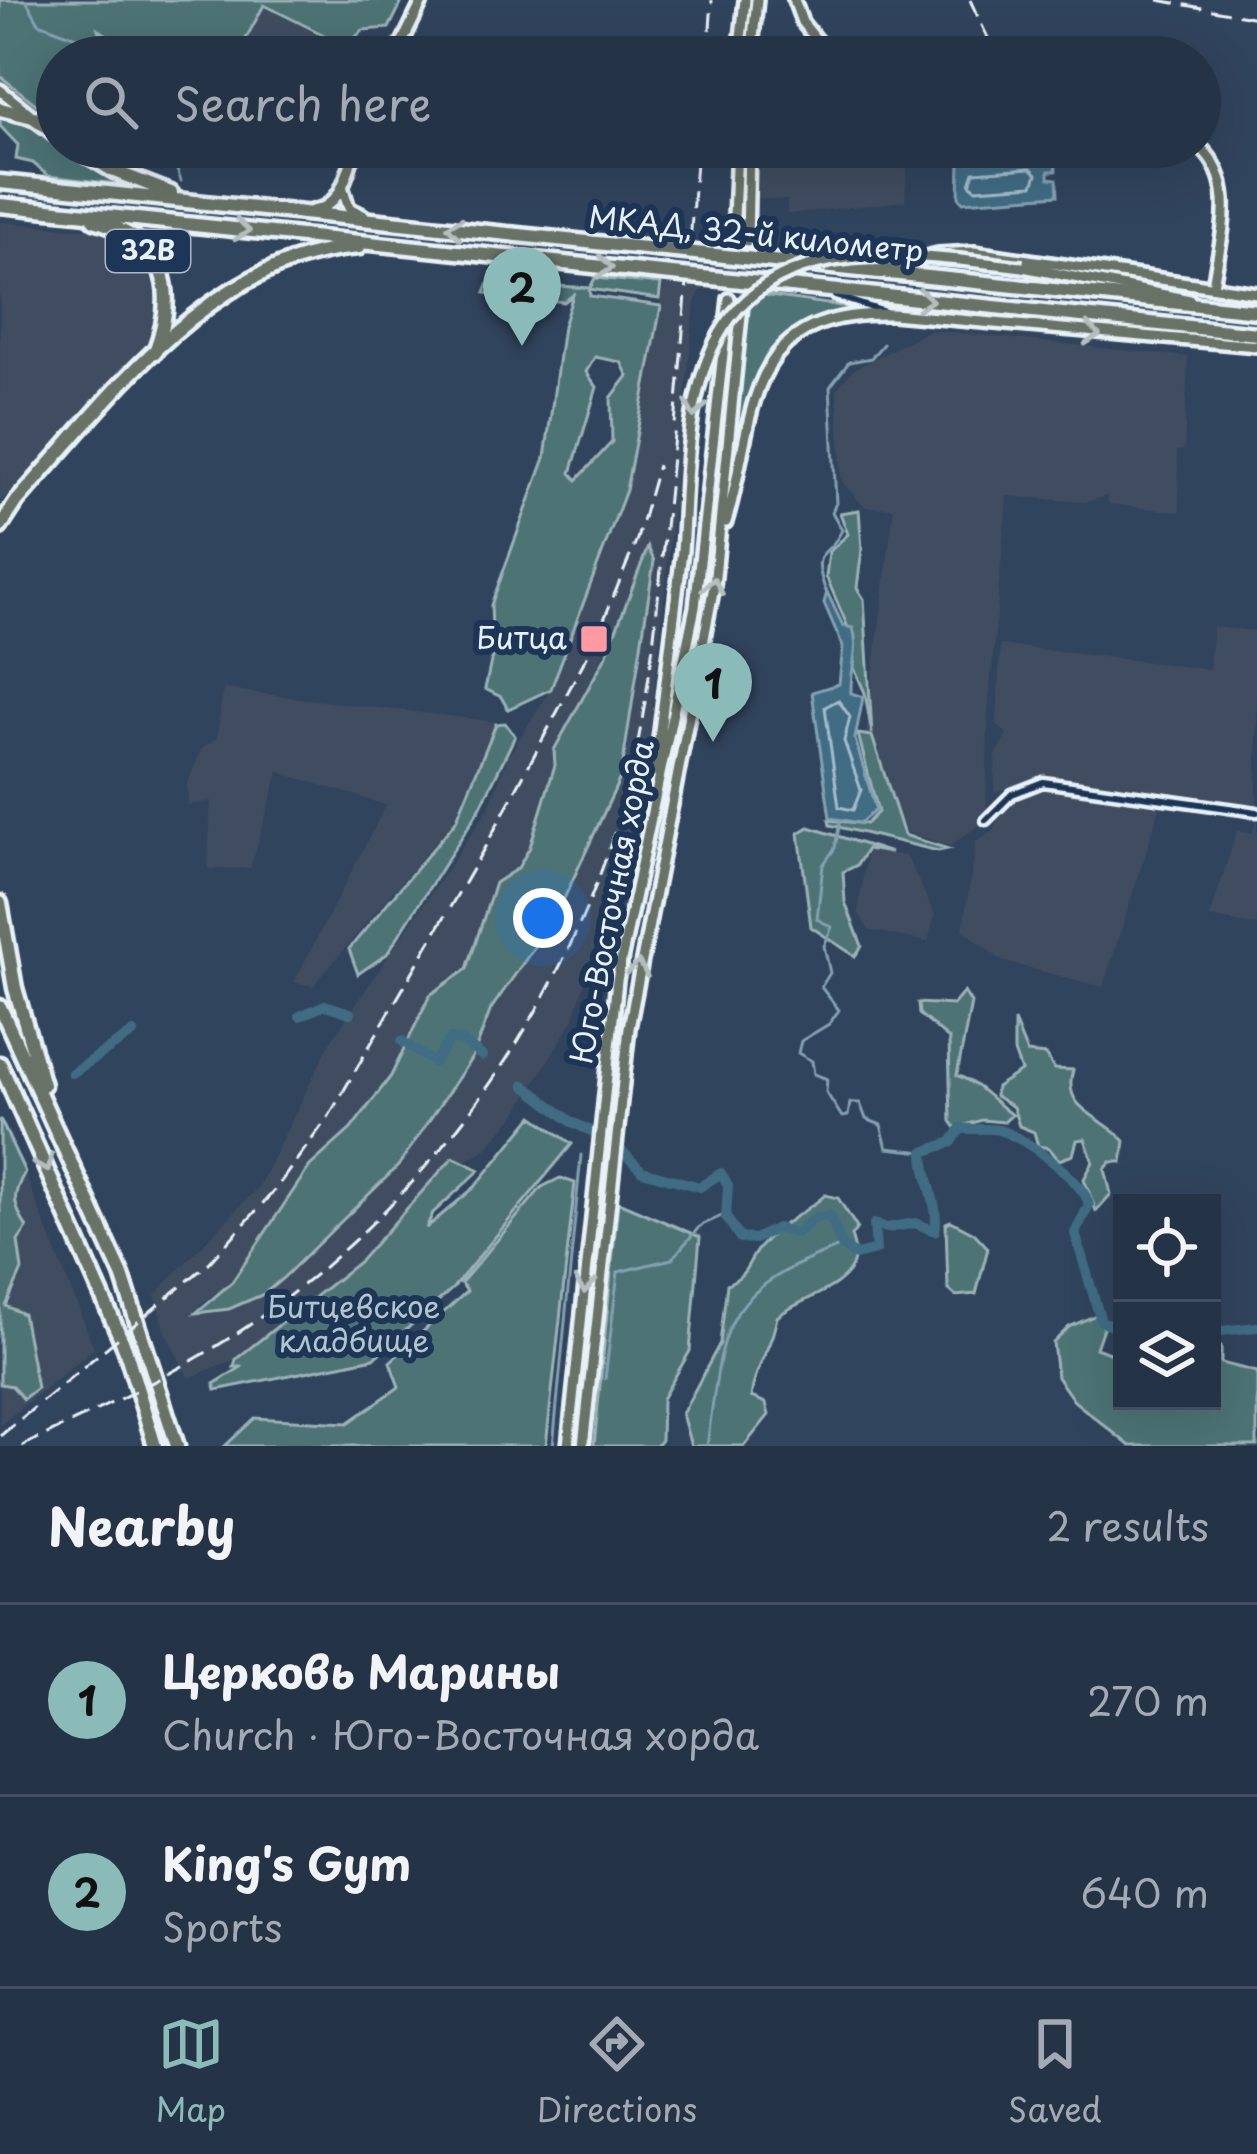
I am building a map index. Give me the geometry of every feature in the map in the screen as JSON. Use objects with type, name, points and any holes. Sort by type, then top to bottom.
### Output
[{"type":"highway","points":[[0,109],[36,119]]},
{"type":"highway","name":"32B","points":[[114,168],[146,185],[213,203]]},
{"type":"highway","points":[[0,182],[213,203]]},
{"type":"highway","name":"МКАД, 32-й километр","points":[[213,203],[1257,311]]},
{"type":"highway","points":[[0,205],[46,210]]},
{"type":"highway","name":"32B","points":[[46,210],[104,223],[148,251],[164,277],[169,304],[153,355]]},
{"type":"highway","name":"МКАД, 32-й километр","points":[[46,210],[1257,334]]},
{"type":"highway","points":[[0,527],[17,501],[153,355],[226,293],[265,269],[332,250],[408,247]]},
{"type":"highway","points":[[0,512],[17,501]]},
{"type":"highway","points":[[0,903],[31,1048],[146,1347],[177,1446]]},
{"type":"highway","points":[[0,1006],[73,1165]]},
{"type":"highway","points":[[0,1064],[115,1322],[154,1446]]},
{"type":"main road","points":[[405,36],[423,0]]},
{"type":"main road","points":[[742,36],[746,0]]},
{"type":"main road","points":[[753,36],[757,0]]},
{"type":"main road","points":[[794,0],[812,36]]},
{"type":"main road","points":[[0,90],[33,117]]},
{"type":"main road","points":[[300,212],[329,207],[349,168]]},
{"type":"main road","points":[[734,240],[736,168]]},
{"type":"main road","points":[[747,241],[749,168]]},
{"type":"main road","points":[[1213,286],[1225,195],[1217,168]]},
{"type":"main road","points":[[344,183],[349,208],[380,220]]},
{"type":"main road","points":[[858,270],[961,252],[1257,293]]},
{"type":"main road","points":[[654,791],[700,382],[719,337],[752,298],[801,267],[844,254],[887,253],[1125,283],[1207,305]]},
{"type":"main road","name":"Юго-Восточная хорда","points":[[568,1446],[605,1072],[654,791],[705,544],[729,298]]},
{"type":"main road","name":"Юго-Восточная хорда","points":[[583,1446],[641,944],[720,545],[743,299]]},
{"type":"main road","points":[[720,545],[748,408],[767,368],[793,340],[822,324],[850,315],[892,314],[1257,346]]},
{"type":"street","points":[[808,287],[892,314]]},
{"type":"street","points":[[986,820],[1012,794],[1043,782],[1257,812]]},
{"type":"shaded area","points":[[264,7],[321,36],[249,36]]},
{"type":"shaded area","points":[[755,168],[907,168],[905,201],[787,214],[787,200],[755,198]]},
{"type":"shaded area","points":[[0,222],[93,230],[122,243],[146,264],[158,302],[147,349],[0,502]]},
{"type":"shaded area","points":[[664,284],[711,289],[700,291],[695,302],[645,780],[574,1018],[516,1114],[486,1149],[465,1161],[453,1157],[360,1261],[236,1359],[189,1378],[167,1336],[155,1295],[259,1186],[331,1041],[488,809],[509,755],[551,689],[626,490]],"holes":[[[648,549],[628,747],[548,930],[491,1009],[473,1056],[398,1167],[265,1294],[199,1305],[232,1282],[310,1167],[351,1129],[391,1076],[430,995],[467,970],[495,883],[518,868],[530,847],[555,765]]]},
{"type":"shaded area","points":[[930,330],[1188,357],[1184,450],[1177,451],[1180,512],[1109,504],[1107,496],[1085,502],[1007,496],[988,713],[986,820],[950,846],[906,832],[865,738],[894,508],[865,507],[842,482],[837,389],[853,370]]},
{"type":"shaded area","points":[[1213,627],[1257,631],[1257,805],[1054,778],[1027,780],[994,793],[996,756],[1007,734],[997,724],[1000,645],[1209,669]]},
{"type":"shaded area","points":[[223,689],[497,722],[454,820],[313,986],[294,982],[386,805],[279,772],[250,868],[208,869],[211,801],[188,805],[187,784],[202,749],[217,738]]},
{"type":"shaded area","points":[[1054,789],[1160,807],[1103,987],[1002,961],[963,929],[976,842],[995,830],[998,815],[1016,797]]},
{"type":"shaded area","points":[[1257,821],[1257,926],[1210,917],[1237,831],[1252,833]]},
{"type":"shaded area","points":[[867,850],[906,856],[935,915],[928,942],[869,930],[858,912]]},
{"type":"shaded area","points":[[0,1125],[6,1126],[94,1348],[0,1425]]},
{"type":"green space","points":[[0,0],[403,0],[389,28],[363,30],[357,36],[326,36],[264,5],[247,36],[108,36],[98,29],[100,36],[36,36],[36,104],[0,76]]},
{"type":"green space","points":[[0,116],[25,121],[36,130],[36,166],[16,159],[18,145],[0,126]]},
{"type":"green space","points":[[39,168],[95,168],[125,185],[48,176]]},
{"type":"green space","points":[[506,269],[542,272],[542,285],[590,288],[595,278],[661,284],[659,299],[589,289],[590,296],[661,306],[626,490],[551,689],[508,709],[501,697],[485,689],[493,652],[491,605],[545,458],[563,326],[573,295],[564,302],[485,293],[491,278]],"holes":[[[595,357],[621,362],[628,376],[611,398],[612,442],[577,480],[571,473],[597,387],[586,372]]]},
{"type":"green space","points":[[749,293],[863,309],[815,322],[779,348],[765,366],[745,408],[729,487]]},
{"type":"green space","points":[[859,510],[862,549],[857,588],[864,599],[872,734],[865,693],[854,668],[855,644],[826,576],[829,552],[848,534],[840,513]]},
{"type":"green space","points":[[648,547],[654,561],[621,776],[556,916],[491,1009],[473,1056],[398,1166],[264,1294],[229,1309],[196,1313],[232,1282],[310,1166],[351,1129],[391,1076],[430,995],[467,969],[495,883],[518,868],[530,847],[555,765],[554,750],[606,656]]},
{"type":"green space","points":[[505,723],[515,736],[480,808],[387,954],[358,974],[349,949],[456,821],[496,724]]},
{"type":"green space","points":[[858,734],[872,736],[904,835],[948,849],[938,851],[830,825],[829,820],[866,824],[878,812]]},
{"type":"green space","points":[[809,827],[891,853],[867,849],[857,865],[843,872],[845,902],[862,946],[855,956],[811,927],[799,833]]},
{"type":"green space","points":[[964,992],[971,1003],[957,1075],[1012,1115],[1004,1122],[982,1120],[956,1128],[951,1121],[949,1039],[919,1014],[918,1003],[953,1005]]},
{"type":"green space","points":[[1014,1021],[1027,1053],[1046,1055],[1054,1069],[1073,1070],[1071,1083],[1078,1103],[1125,1141],[1122,1162],[1111,1162],[1105,1169],[1111,1194],[1096,1211],[1084,1179],[1093,1162],[1085,1139],[1077,1140],[1073,1155],[1059,1160],[1049,1148],[1038,1146],[1034,1132],[1019,1126],[1013,1107],[995,1096],[996,1087],[1021,1071],[1014,1052]]},
{"type":"green space","name":"Битцевское кладбище","points":[[533,1116],[572,1144],[453,1288],[374,1358],[216,1390],[214,1384],[243,1366],[234,1367],[236,1359],[360,1261],[453,1157],[480,1170],[433,1213],[426,1228],[475,1187]]},
{"type":"green space","points":[[0,1119],[25,1172],[16,1200],[27,1228],[18,1241],[22,1270],[6,1306],[23,1314],[37,1388],[23,1399],[12,1386],[0,1384]]},
{"type":"green space","points":[[560,1178],[575,1183],[546,1446],[225,1446],[255,1418],[348,1423],[399,1387],[390,1362],[467,1291],[461,1283],[542,1187]]},
{"type":"green space","points":[[825,1195],[838,1198],[857,1228],[851,1236],[852,1267],[832,1287],[777,1317],[751,1397],[766,1403],[769,1415],[744,1446],[691,1446],[682,1414],[720,1343],[727,1284],[742,1274],[775,1232]]},
{"type":"green space","points":[[618,1202],[700,1237],[690,1351],[662,1399],[661,1440],[656,1446],[594,1446]]},
{"type":"green space","points":[[946,1223],[974,1233],[988,1248],[976,1294],[956,1296],[948,1289]]},
{"type":"green space","points":[[1096,1315],[1104,1325],[1096,1348],[1113,1355],[1113,1410],[1221,1410],[1221,1363],[1257,1372],[1257,1446],[1130,1446],[1074,1401],[1057,1377],[1053,1343],[1069,1327]]},
{"type":"water","points":[[960,168],[1056,168],[1049,171],[1049,178],[1057,179],[1058,195],[963,202]]},
{"type":"water","points":[[827,592],[843,626],[853,628],[855,636],[851,693],[863,697],[855,739],[876,810],[860,823],[830,818],[812,692],[839,684],[843,647],[824,603]]},
{"type":"waterway","points":[[26,0],[39,23],[74,36]]},
{"type":"waterway","points":[[176,168],[181,181]]},
{"type":"waterway","points":[[827,594],[820,560],[842,530],[832,512],[836,503],[830,387],[849,362],[871,358],[883,344]]},
{"type":"waterway","points":[[840,822],[835,848],[823,865],[817,919],[832,927],[824,946],[830,973],[821,987],[839,1010],[829,1024],[801,1041],[798,1053],[812,1061],[814,1074],[827,1079],[826,1092],[842,1117],[848,1116],[850,1103],[860,1103],[866,1119],[881,1125],[887,1148],[924,1152]]},
{"type":"waterway","name":"Битца","points":[[300,1016],[325,1005],[350,1013]]},
{"type":"waterway","name":"Битца","points":[[72,1073],[133,1033]]},
{"type":"waterway","name":"Битца","points":[[402,1041],[434,1063],[450,1039],[461,1040],[482,1056]]},
{"type":"waterway","name":"Битца","points":[[524,1085],[572,1122],[613,1142],[642,1171],[700,1187],[721,1173],[728,1185],[726,1217],[740,1238],[755,1239],[777,1228],[796,1233],[817,1217],[830,1216],[842,1246],[856,1255],[876,1250],[874,1224],[887,1228],[915,1223],[935,1231],[924,1152],[952,1142],[961,1128],[1009,1134],[1051,1160],[1085,1195],[1089,1205],[1075,1233],[1101,1321],[1113,1326]]},
{"type":"waterway","points":[[553,1446],[581,1155]]},
{"type":"waterway","points":[[605,1379],[618,1272],[672,1259],[700,1226],[726,1214]]},
{"type":"waterway","points":[[707,1446],[724,1342],[734,1319],[771,1280],[842,1246]]},
{"type":"waterway","name":"Битца","points":[[1221,1331],[1257,1327]]},
{"type":"tunnel","points":[[729,299],[733,240]]},
{"type":"tunnel","points":[[743,299],[747,241]]},
{"type":"railway","points":[[709,36],[712,0]]},
{"type":"railway","points":[[970,0],[987,36]]},
{"type":"railway","points":[[1158,0],[1257,18]]},
{"type":"railway","points":[[22,1446],[210,1350],[331,1261],[442,1147],[533,1017],[600,873],[625,797],[646,697],[695,168]]},
{"type":"railway","points":[[0,1436],[209,1263],[274,1191],[329,1116],[489,840],[596,639],[637,539],[658,465]]},
{"type":"place","name":"King's Gym","points":[[522,346]]},
{"type":"place","name":"Битца","points":[[594,639]]},
{"type":"place","name":"Церковь Марины","points":[[713,742]]}]
